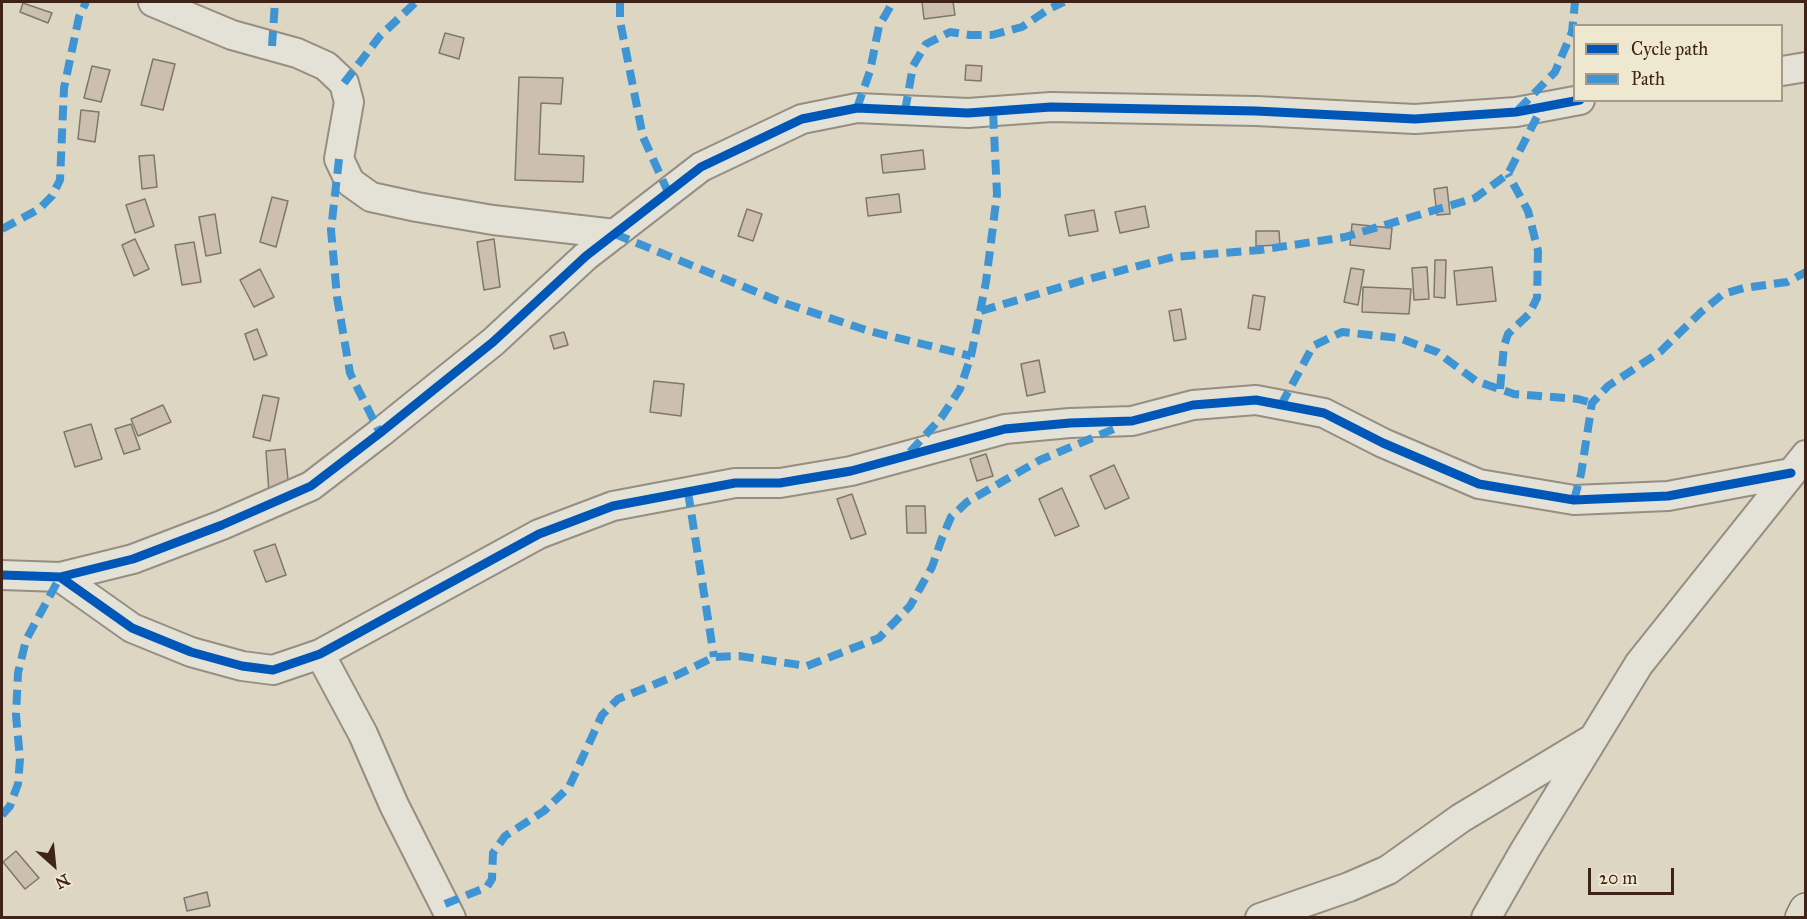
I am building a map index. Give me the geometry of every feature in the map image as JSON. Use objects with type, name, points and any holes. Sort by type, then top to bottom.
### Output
[{"type":"highway","points":[[1802,918],[1806,910]]},
{"type":"street","points":[[153,2],[232,35],[297,53],[326,66],[344,82],[349,102],[339,159],[350,182],[371,197],[493,220],[615,234]]},
{"type":"street","points":[[1783,70],[1806,67]]},
{"type":"street","points":[[2,575],[60,577],[133,559],[222,525],[310,486],[493,342],[586,256],[701,167],[802,119],[857,108],[968,113],[1051,108],[1165,109],[1415,119],[1516,112],[1573,101]]},
{"type":"street","points":[[60,577],[132,628],[191,652],[242,666],[273,670],[320,654],[539,534],[613,506],[735,483],[780,483],[851,471],[1005,429],[1070,423],[1132,421],[1193,405],[1256,400],[1324,413],[1383,443],[1479,484],[1574,500],[1668,496],[1798,464]]},
{"type":"street","points":[[1486,918],[1639,664],[1798,464]]},
{"type":"street","points":[[320,654],[363,734],[394,805],[451,918]]},
{"type":"street","points":[[1260,918],[1349,887],[1388,870],[1461,818],[1594,737]]},
{"type":"building","points":[[922,2],[953,2],[955,15],[924,19]]},
{"type":"building","points":[[23,3],[52,13],[48,23],[20,12]]},
{"type":"building","points":[[445,33],[464,38],[459,59],[439,53]]},
{"type":"building","points":[[153,59],[175,64],[163,110],[141,105]]},
{"type":"building","points":[[966,65],[982,66],[981,81],[965,80]]},
{"type":"building","points":[[92,66],[110,70],[101,102],[84,98]]},
{"type":"building","points":[[519,77],[563,78],[561,104],[541,103],[539,154],[584,156],[583,182],[515,180]]},
{"type":"building","points":[[81,110],[99,112],[95,142],[78,139]]},
{"type":"building","points":[[923,150],[925,169],[883,173],[881,155]]},
{"type":"building","points":[[154,155],[157,187],[142,189],[139,156]]},
{"type":"building","points":[[1447,187],[1450,214],[1437,215],[1434,189]]},
{"type":"building","points":[[899,194],[901,212],[868,216],[866,198]]},
{"type":"building","points":[[272,197],[288,201],[276,247],[260,242]]},
{"type":"building","points":[[145,199],[154,226],[135,233],[126,205]]},
{"type":"building","points":[[1145,206],[1149,227],[1120,233],[1115,212]]},
{"type":"building","points":[[747,209],[762,214],[753,241],[738,236]]},
{"type":"building","points":[[1094,210],[1098,231],[1069,236],[1065,215]]},
{"type":"building","points":[[215,214],[221,253],[206,256],[199,217]]},
{"type":"building","points":[[1352,224],[1392,228],[1390,249],[1350,245]]},
{"type":"building","points":[[1256,231],[1279,231],[1280,245],[1256,246]]},
{"type":"building","points":[[135,239],[149,269],[134,276],[122,245]]},
{"type":"building","points":[[494,239],[500,287],[484,290],[477,242]]},
{"type":"building","points":[[194,242],[201,282],[182,285],[175,245]]},
{"type":"building","points":[[1435,260],[1446,260],[1445,298],[1434,297]]},
{"type":"building","points":[[1427,267],[1429,299],[1414,300],[1412,268]]},
{"type":"building","points":[[1492,267],[1496,301],[1457,305],[1454,271]]},
{"type":"building","points":[[1351,268],[1364,270],[1358,305],[1344,302]]},
{"type":"building","points":[[260,269],[274,297],[254,307],[240,280]]},
{"type":"building","points":[[1363,287],[1411,289],[1409,314],[1362,312]]},
{"type":"building","points":[[1253,295],[1265,297],[1260,330],[1248,328]]},
{"type":"building","points":[[1181,309],[1186,339],[1174,341],[1169,311]]},
{"type":"building","points":[[257,329],[267,355],[254,360],[245,334]]},
{"type":"building","points":[[564,332],[568,345],[554,349],[550,336]]},
{"type":"building","points":[[1039,360],[1045,392],[1027,396],[1021,364]]},
{"type":"building","points":[[654,381],[684,384],[681,416],[650,412]]},
{"type":"building","points":[[263,395],[279,398],[270,441],[253,437]]},
{"type":"building","points":[[163,405],[171,422],[138,436],[131,419]]},
{"type":"building","points":[[91,424],[102,459],[75,467],[64,432]]},
{"type":"building","points":[[131,424],[140,449],[124,454],[115,429]]},
{"type":"building","points":[[285,449],[289,491],[269,493],[266,451]]},
{"type":"building","points":[[986,454],[993,476],[977,481],[970,459]]},
{"type":"building","points":[[1114,465],[1129,498],[1105,509],[1090,476]]},
{"type":"building","points":[[1062,488],[1079,526],[1055,536],[1039,499]]},
{"type":"building","points":[[852,494],[866,534],[851,539],[837,499]]},
{"type":"building","points":[[906,506],[925,506],[926,533],[907,533]]},
{"type":"building","points":[[275,544],[286,575],[266,582],[254,551]]},
{"type":"building","points":[[16,851],[39,878],[25,889],[3,862]]},
{"type":"building","points":[[207,892],[210,906],[187,911],[184,898]]},
{"type":"marked path","points":[[2,229],[39,209],[52,196],[60,180],[64,88],[79,17],[86,2]]},
{"type":"marked path","points":[[272,46],[275,2]]},
{"type":"marked path","points":[[344,83],[380,36],[416,2]]},
{"type":"marked path","points":[[620,2],[620,21],[643,137],[668,192]]},
{"type":"marked path","points":[[857,108],[870,71],[879,26],[893,2]]},
{"type":"marked path","points":[[905,111],[913,66],[926,44],[950,32],[992,35],[1022,27],[1064,2]]},
{"type":"marked path","points":[[1518,110],[1555,72],[1572,32],[1575,2]]},
{"type":"marked path","points":[[981,311],[1081,281],[1173,257],[1260,250],[1345,237],[1475,198],[1508,174],[1542,107]]},
{"type":"marked path","points":[[910,452],[941,418],[960,389],[971,356],[986,282],[997,194],[993,111]]},
{"type":"marked path","points":[[339,159],[331,230],[337,297],[350,373],[380,433]]},
{"type":"marked path","points":[[1500,389],[1504,346],[1508,334],[1529,314],[1537,298],[1538,251],[1528,211],[1508,174]]},
{"type":"marked path","points":[[615,234],[781,302],[869,331],[971,356]]},
{"type":"marked path","points":[[1574,500],[1581,474],[1592,403],[1608,386],[1660,352],[1723,294],[1744,288],[1787,282],[1806,272]]},
{"type":"marked path","points":[[1281,405],[1313,346],[1342,332],[1399,338],[1437,352],[1476,381],[1514,394],[1578,399],[1592,403]]},
{"type":"marked path","points":[[445,904],[487,887],[492,879],[493,853],[505,836],[544,811],[569,787],[602,715],[618,699],[714,657],[739,656],[807,666],[879,638],[910,606],[932,567],[951,517],[967,502],[1040,460],[1121,426]]},
{"type":"marked path","points":[[688,492],[714,657]]},
{"type":"marked path","points":[[2,815],[10,806],[18,784],[20,759],[16,715],[18,673],[26,640],[60,577]]},
{"type":"cycle path","points":[[2,575],[60,577],[133,559],[222,525],[311,486],[493,342],[586,256],[701,167],[802,119],[857,108],[968,113],[1051,107],[1256,111],[1415,119],[1516,112],[1573,101]]},
{"type":"cycle path","points":[[60,577],[132,628],[191,652],[242,666],[273,670],[320,654],[539,534],[613,506],[735,483],[780,483],[851,471],[1005,429],[1070,423],[1132,421],[1193,405],[1256,400],[1324,413],[1383,443],[1479,484],[1574,500],[1668,496],[1791,473]]}]
